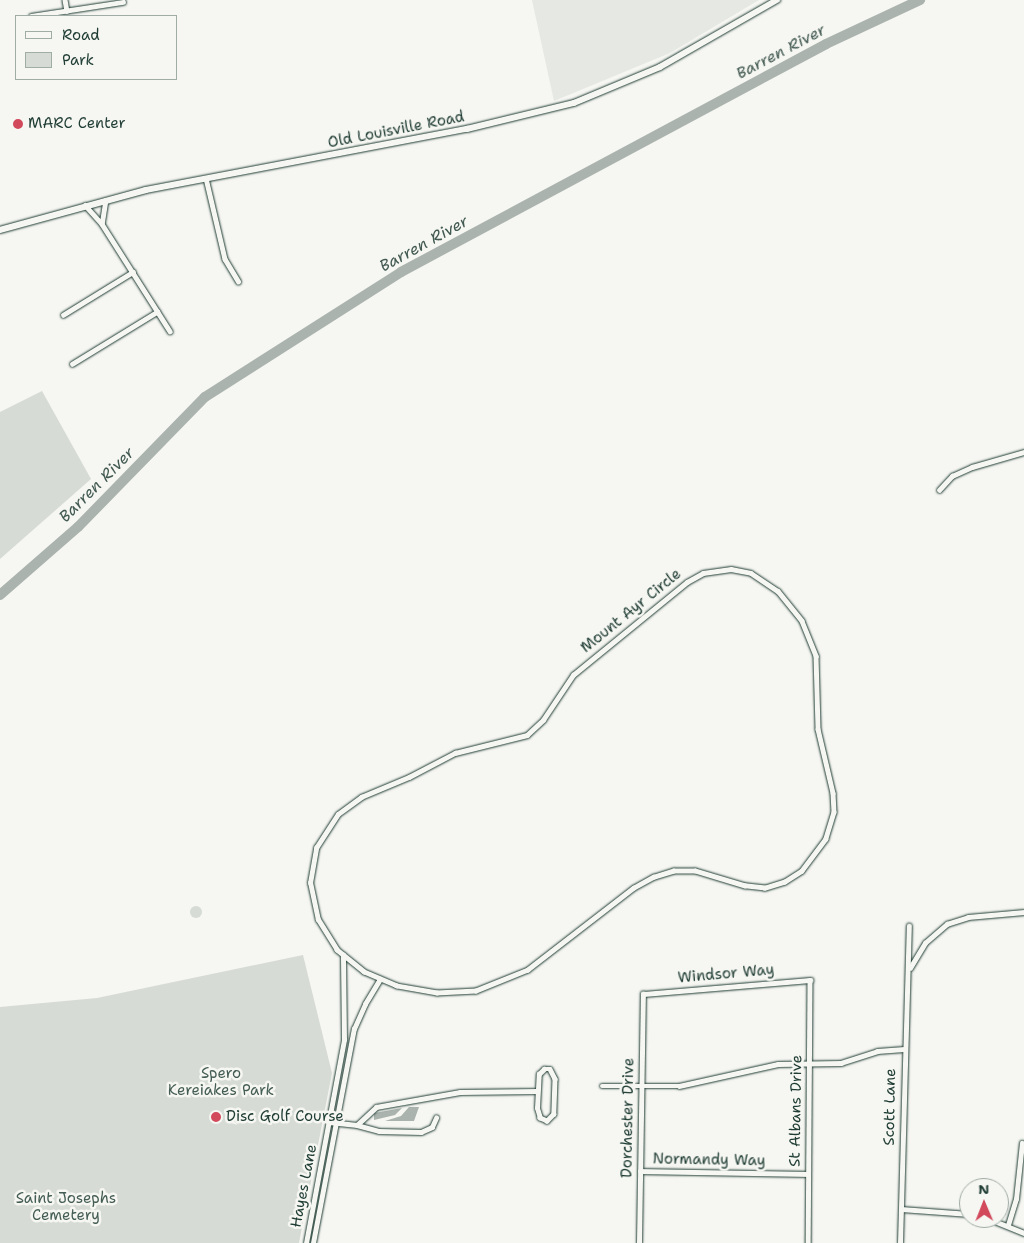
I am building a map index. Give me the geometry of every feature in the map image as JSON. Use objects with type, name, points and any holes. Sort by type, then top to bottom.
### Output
[{"type":"street","points":[[65,0],[66,11]]},
{"type":"street","name":"Old Louisville Road","points":[[0,230],[106,200],[206,178],[467,129],[574,103],[660,68],[778,0]]},
{"type":"street","points":[[39,15],[123,2]]},
{"type":"street","points":[[206,178],[225,259],[238,281]]},
{"type":"street","points":[[102,224],[106,200]]},
{"type":"street","points":[[85,205],[102,224],[170,331]]},
{"type":"street","points":[[62,315],[133,272]]},
{"type":"street","points":[[72,364],[158,312]]},
{"type":"street","points":[[939,490],[952,476],[972,467],[1024,452]]},
{"type":"street","name":"Mount Ayr Circle","points":[[712,570],[741,570],[761,578],[778,592],[802,621],[814,650],[818,729],[834,803],[830,831],[802,871],[785,882],[765,888],[745,886],[695,871],[674,871],[654,877],[634,888],[528,970],[476,991],[424,992],[380,979],[343,955],[318,920],[310,883],[320,840],[345,808],[361,797],[409,777],[454,753],[527,735],[543,720],[574,675],[695,577],[712,570]]},
{"type":"street","name":"Scott Lane","points":[[908,971],[925,943],[947,924],[968,916],[1024,912]]},
{"type":"street","name":"Scott Lane","points":[[900,1243],[908,926]]},
{"type":"street","name":"Hayes Lane","points":[[306,1243],[344,1040],[343,955]]},
{"type":"street","name":"Hayes Lane","points":[[312,1243],[354,1029],[365,1004],[380,979]]},
{"type":"street","name":"Windsor Way","points":[[644,994],[810,980]]},
{"type":"street","name":"St Albans Drive","points":[[808,1243],[810,980]]},
{"type":"street","name":"Dorchester Drive","points":[[639,1243],[640,1086],[644,994]]},
{"type":"street","points":[[602,1086],[679,1086],[778,1064],[841,1063],[877,1051],[904,1049]]},
{"type":"street","points":[[550,1069],[555,1079],[555,1100],[554,1114],[548,1121],[543,1121],[538,1115],[538,1091],[540,1072],[550,1069]]},
{"type":"street","points":[[357,1124],[370,1110],[466,1091],[538,1091]]},
{"type":"street","points":[[328,1122],[357,1124],[379,1131],[422,1132],[432,1127],[436,1118]]},
{"type":"street","points":[[1009,1222],[1016,1199],[1022,1143]]},
{"type":"street","name":"Normandy Way","points":[[640,1171],[808,1174]]},
{"type":"street","points":[[901,1209],[959,1213]]},
{"type":"street","points":[[1009,1225],[1024,1232]]},
{"type":"shaded area","points":[[532,0],[759,0],[670,53],[554,101]]},
{"type":"shaded area","points":[[409,1107],[419,1107],[414,1121],[385,1121],[401,1116]]},
{"type":"shaded area","points":[[402,1108],[395,1115],[374,1120],[374,1113]]},
{"type":"green space","points":[[42,391],[91,479],[0,559],[0,412]]},
{"type":"green space","points":[[194,906],[198,906],[202,912],[198,918],[194,918],[190,914],[190,910]]},
{"type":"green space","name":"Spero Kereiakes Park","points":[[303,955],[332,1073],[299,1243],[0,1243],[0,1007],[97,998]]},
{"type":"waterway","name":"Barren River","points":[[0,595],[78,527],[205,397],[401,272],[826,44],[920,0]]},
{"type":"place","name":"MARC Center","points":[[18,124]]},
{"type":"place","name":"Disc Golf Course","points":[[216,1117]]},
{"type":"park label","name":"Saint Josephs Cemetery","points":[[66,1206]]}]
